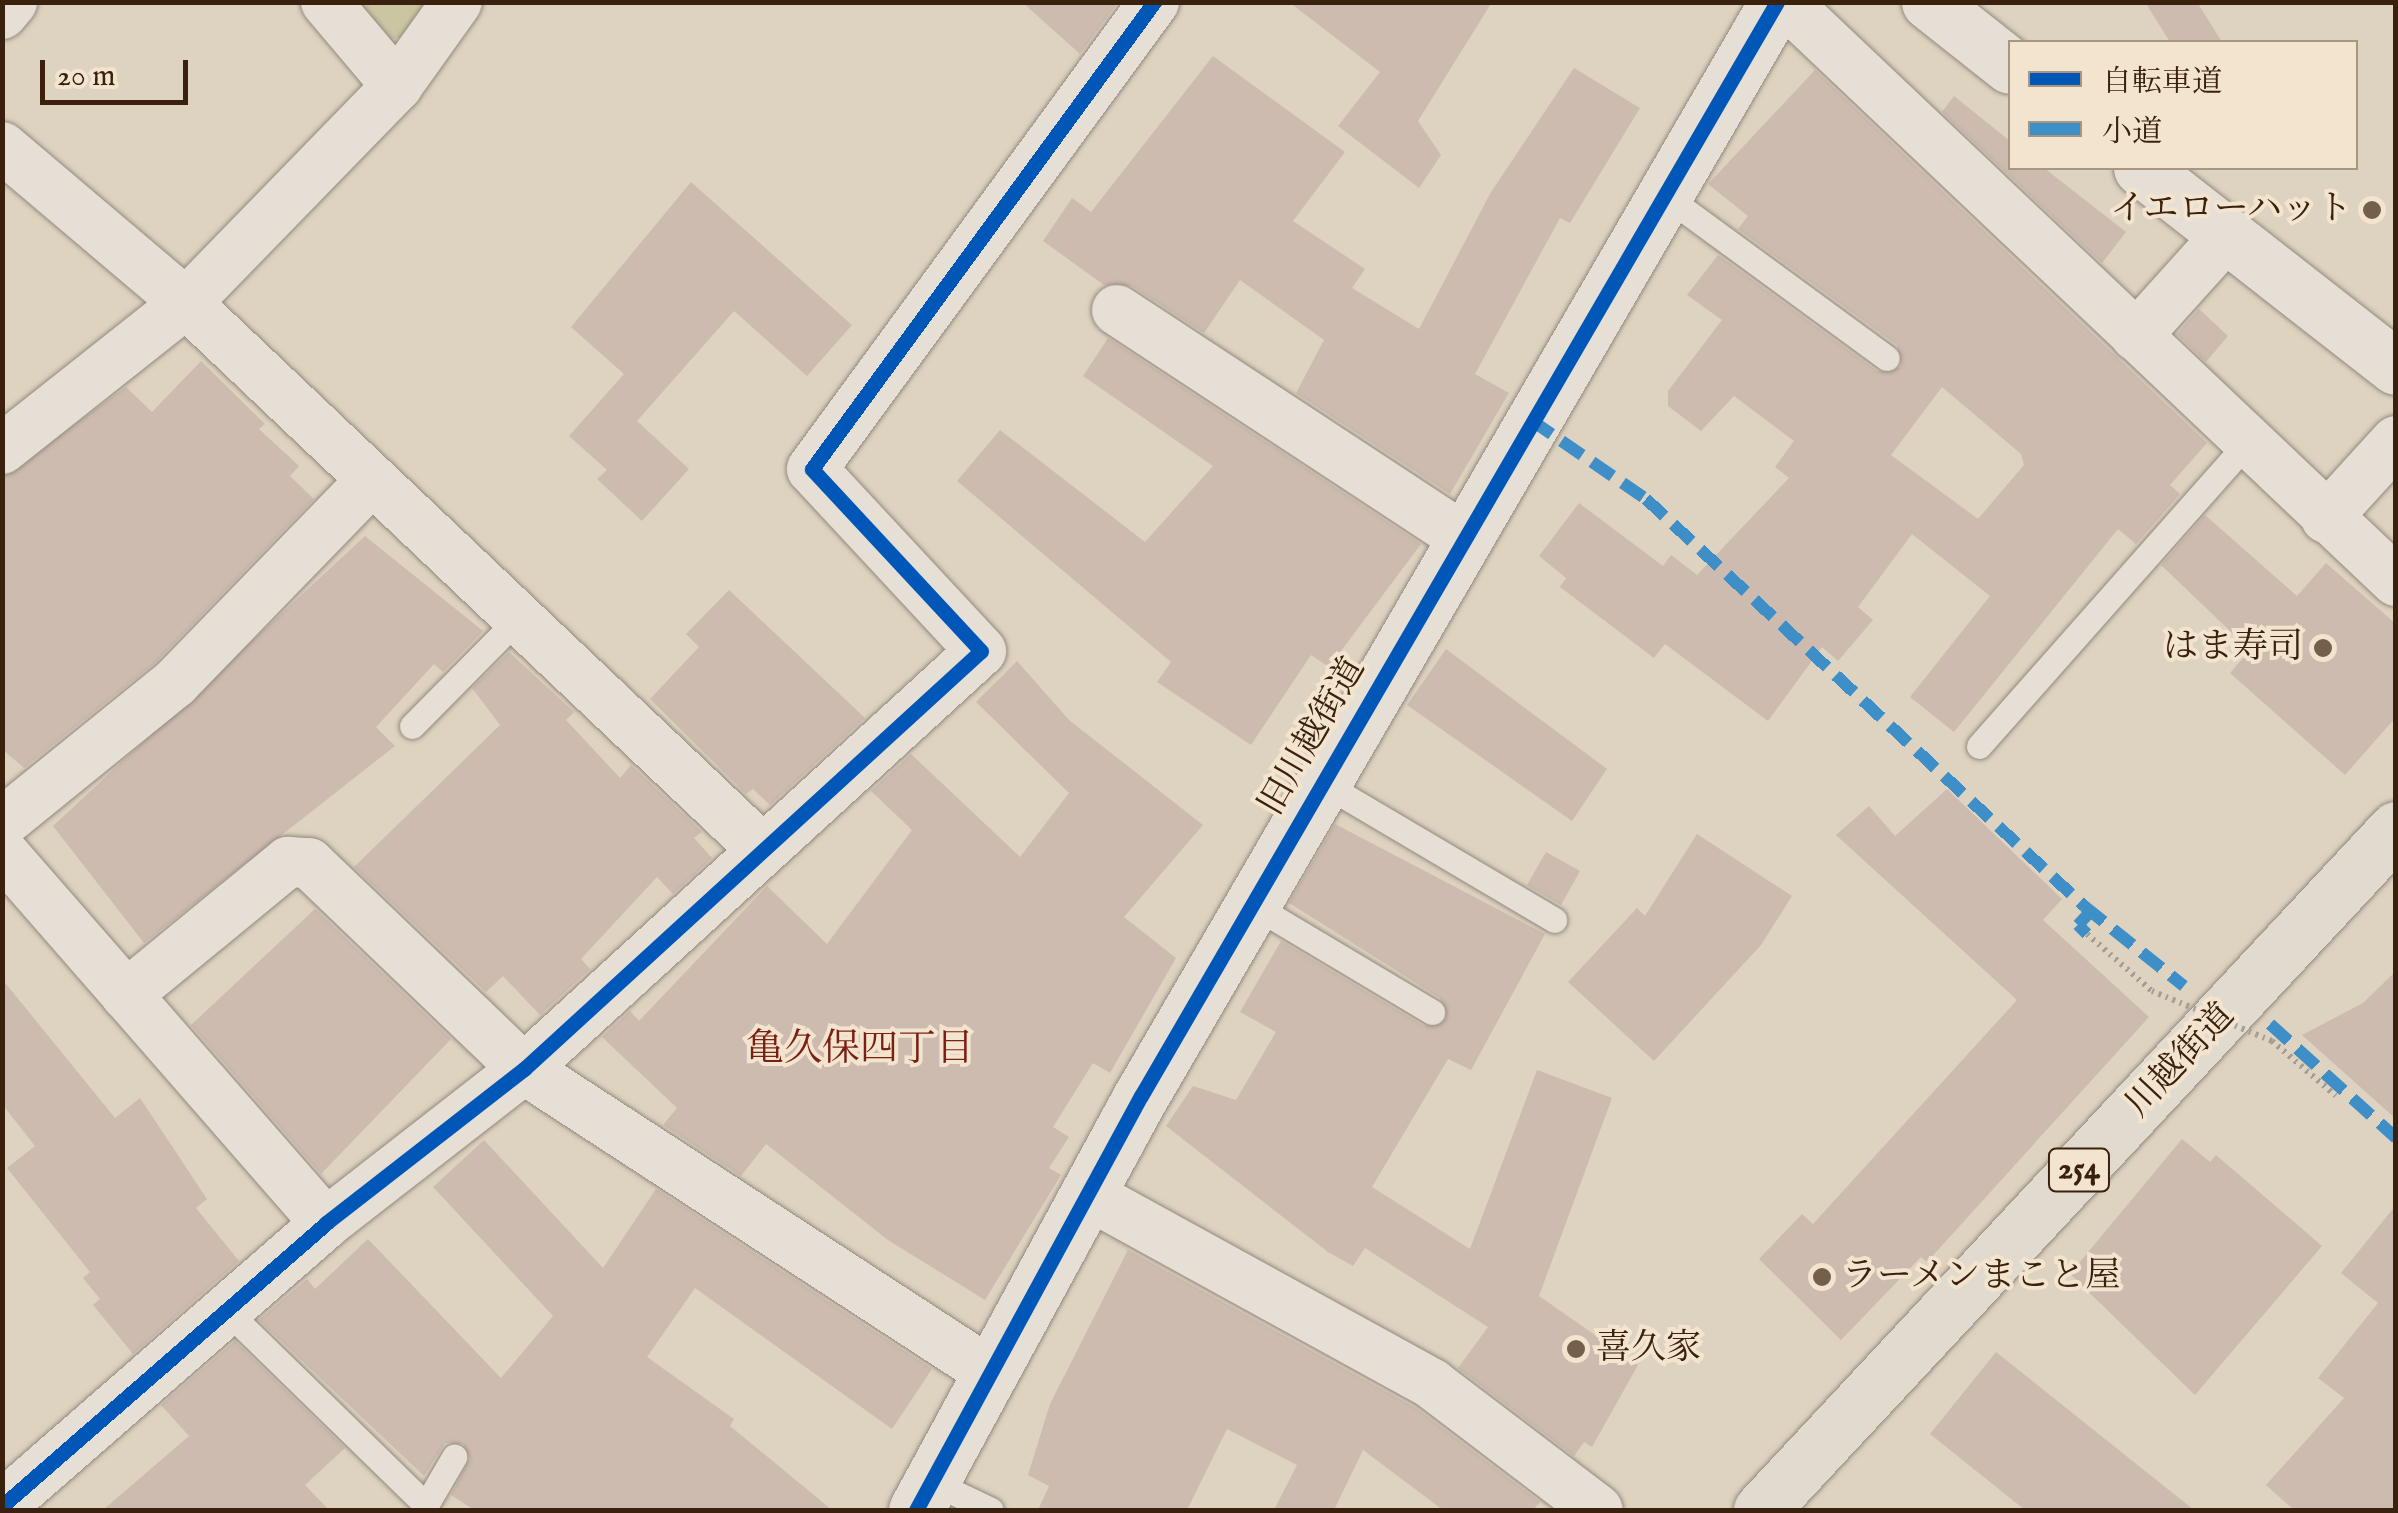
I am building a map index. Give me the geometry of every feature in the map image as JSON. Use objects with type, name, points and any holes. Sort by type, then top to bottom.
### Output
[{"type":"highway","name":"川越街道","points":[[1761,1510],[2396,829]]},
{"type":"street","points":[[2,14],[12,2]]},
{"type":"street","points":[[326,2],[397,86]]},
{"type":"street","points":[[2,449],[186,303],[397,86],[457,2]]},
{"type":"street","points":[[2,1506],[326,1223],[524,1068],[981,652],[812,469],[1154,2]]},
{"type":"street","name":"旧川越街道","points":[[924,1496],[1087,1194],[1251,904],[1777,2]]},
{"type":"street","points":[[1786,2],[2396,582]]},
{"type":"street","points":[[1929,2],[2008,64]]},
{"type":"street","points":[[2,147],[186,303],[763,850]]},
{"type":"street","points":[[2143,170],[2396,367]]},
{"type":"street","points":[[2136,336],[2227,235]]},
{"type":"street","points":[[1117,310],[1463,537]]},
{"type":"street","points":[[2326,518],[2396,441]]},
{"type":"street","points":[[2,824],[174,683],[372,480]]},
{"type":"street","points":[[2,852],[326,1223]]},
{"type":"street","points":[[126,995],[297,858],[524,1068],[991,1373]]},
{"type":"street","points":[[1087,1194],[1432,1384],[1598,1510]]},
{"type":"lane","points":[[1664,195],[1887,358]]},
{"type":"lane","points":[[1980,746],[2247,442]]},
{"type":"lane","points":[[412,726],[518,619]]},
{"type":"lane","points":[[1321,782],[1554,920]]},
{"type":"lane","points":[[1251,904],[1432,1012]]},
{"type":"lane","points":[[228,1311],[426,1506],[454,1457]]},
{"type":"lane","points":[[924,1496],[991,1510]]},
{"type":"path","points":[[2088,934],[2152,991],[2272,1041],[2336,1096]]},
{"type":"shaded area","points":[[356,3],[433,3],[411,35],[388,40]]},
{"type":"building","points":[[1022,2],[1118,2],[1080,54]]},
{"type":"building","points":[[1289,2],[1492,2],[1418,121],[1441,155],[1419,188],[1338,126],[1380,72]]},
{"type":"building","points":[[2145,2],[2197,2],[2221,40],[2169,40]]},
{"type":"building","points":[[1213,56],[1345,152],[1293,221],[1365,269],[1352,288],[1419,329],[1491,192],[1574,68],[1640,108],[1570,223],[1560,218],[1475,374],[1509,393],[1450,494],[1296,393],[1324,340],[1240,280],[1204,333],[1132,286],[1104,285],[1043,241],[1072,198],[1091,212]]},
{"type":"building","points":[[1815,70],[2207,443],[2170,485],[2180,494],[2136,544],[2118,529],[1954,732],[1910,697],[1990,596],[1912,534],[1858,607],[1873,620],[1838,661],[1822,647],[1768,721],[1665,644],[1654,658],[1560,587],[1566,578],[1539,556],[1579,503],[1663,566],[1671,555],[1697,575],[1789,478],[1775,467],[1794,441],[1734,396],[1701,431],[1668,406],[1668,391],[1722,320],[1687,295],[1718,255],[1877,371],[1901,367],[1897,345],[1738,229],[1748,216],[1708,184]],"holes":[[[1942,387],[2021,454],[2024,465],[1978,519],[1891,455]]]},
{"type":"building","points":[[1954,96],[2008,139],[2008,170],[2047,170],[2126,232],[2102,263],[1942,112]]},
{"type":"building","points":[[691,182],[852,325],[807,376],[734,311],[637,421],[689,469],[642,521],[597,479],[607,470],[569,436],[624,374],[571,327]]},
{"type":"building","points":[[2199,309],[2228,336],[2206,362],[2177,334]]},
{"type":"building","points":[[1108,338],[1421,544],[1329,667],[1311,655],[1251,745],[1157,682],[1171,662],[957,481],[1000,430],[1145,542],[1213,466],[1083,376]]},
{"type":"building","points":[[201,361],[265,424],[259,429],[299,466],[290,476],[314,499],[156,662],[24,768],[2,749],[2,477],[126,387],[152,412]]},
{"type":"building","name":"はま寿司","points":[[2205,515],[2297,596],[2326,563],[2396,624],[2396,717],[2345,775],[2230,673],[2250,650],[2161,565]]},
{"type":"building","points":[[365,536],[483,631],[443,672],[434,664],[376,727],[395,746],[144,943],[53,826]]},
{"type":"building","points":[[729,590],[865,718],[770,805],[753,789],[746,794],[650,699],[699,647],[686,634]]},
{"type":"building","points":[[1446,649],[1607,769],[1572,821],[1407,705]]},
{"type":"building","points":[[509,652],[574,712],[566,720],[620,778],[631,765],[702,832],[694,838],[712,858],[673,894],[657,877],[581,959],[590,969],[540,1015],[503,976],[486,992],[354,867],[500,725],[472,688]]},
{"type":"building","points":[[1017,661],[1069,720],[1203,825],[1124,917],[1176,958],[1110,1073],[1093,1063],[1053,1127],[1069,1137],[1049,1168],[1061,1175],[985,1300],[888,1240],[766,1144],[741,1176],[663,1125],[677,1108],[602,1037],[630,1011],[639,1021],[767,886],[827,944],[912,830],[871,791],[911,754],[1020,857],[1069,793],[976,702]]},
{"type":"building","points":[[1947,789],[2062,899],[2043,920],[2149,1017],[1927,1262],[1921,1257],[1841,1340],[1759,1259],[1802,1214],[1813,1224],[2017,1000],[1836,835],[1869,806],[1895,836]]},
{"type":"building","points":[[1335,824],[1545,934],[1471,1070],[1448,1059],[1372,1187],[1470,1249],[1537,1070],[1612,1098],[1539,1296],[1638,1365],[1592,1447],[1584,1442],[1574,1456],[1458,1368],[1488,1327],[1365,1248],[1353,1266],[1328,1252],[1166,1126],[1193,1086],[1236,1100],[1276,1032],[1240,1012],[1281,941],[1424,1026],[1446,1019],[1440,998],[1289,903]]},
{"type":"building","points":[[1697,834],[1792,896],[1761,945],[1654,1061],[1568,982],[1637,908],[1645,916]]},
{"type":"building","points":[[1546,852],[1580,871],[1561,905],[1527,885]]},
{"type":"building","points":[[315,909],[451,1039],[321,1174],[191,1025]]},
{"type":"building","points":[[2396,971],[2396,1119],[2302,1035],[2363,1003]]},
{"type":"building","points":[[2,979],[115,1118],[140,1098],[207,1199],[196,1208],[239,1261],[133,1354],[93,1305],[100,1299],[83,1278],[90,1272],[7,1168],[35,1146],[2,1104]]},
{"type":"building","points":[[2182,1139],[2210,1162],[2216,1155],[2322,1246],[2195,1395],[2070,1274]]},
{"type":"building","points":[[484,1140],[603,1268],[656,1189],[932,1369],[892,1429],[695,1288],[647,1357],[734,1419],[730,1426],[832,1510],[474,1510],[451,1495],[470,1458],[463,1444],[445,1443],[424,1476],[259,1320],[307,1279],[315,1289],[368,1239],[501,1378],[553,1316],[433,1187]]},
{"type":"building","points":[[2396,1205],[2396,1510],[2294,1510],[2266,1485],[2344,1398],[2318,1378],[2378,1303],[2341,1273]]},
{"type":"building","points":[[1128,1250],[1416,1408],[1540,1502],[1533,1510],[1443,1510],[1363,1450],[1334,1510],[1274,1510],[1297,1465],[1227,1429],[1187,1510],[1038,1510],[1049,1486],[1028,1475],[1050,1404]]},
{"type":"building","points":[[235,1341],[345,1448],[305,1485],[329,1510],[103,1510],[189,1436],[161,1405]]},
{"type":"building","points":[[1996,1352],[2194,1510],[2025,1510],[1930,1434]]},
{"type":"marked path","points":[[1531,420],[1646,499],[2084,906],[2184,986]]},
{"type":"marked path","points":[[2087,934],[2078,925],[2092,910]]},
{"type":"marked path","points":[[2270,1024],[2396,1138]]},
{"type":"cycle path","points":[[2,1506],[326,1223],[524,1069],[981,651],[812,469],[1154,2]]},
{"type":"cycle path","points":[[916,1510],[1141,1096],[1777,2]]},
{"type":"place","name":"イエローハット","points":[[2372,210]]},
{"type":"place","name":"はま寿司","points":[[2323,648]]},
{"type":"place","name":"ラーメンまこと屋","points":[[1822,1277]]},
{"type":"place","name":"喜久家","points":[[1576,1349]]},
{"type":"district","name":"亀久保四丁目","points":[[860,1051]]}]
